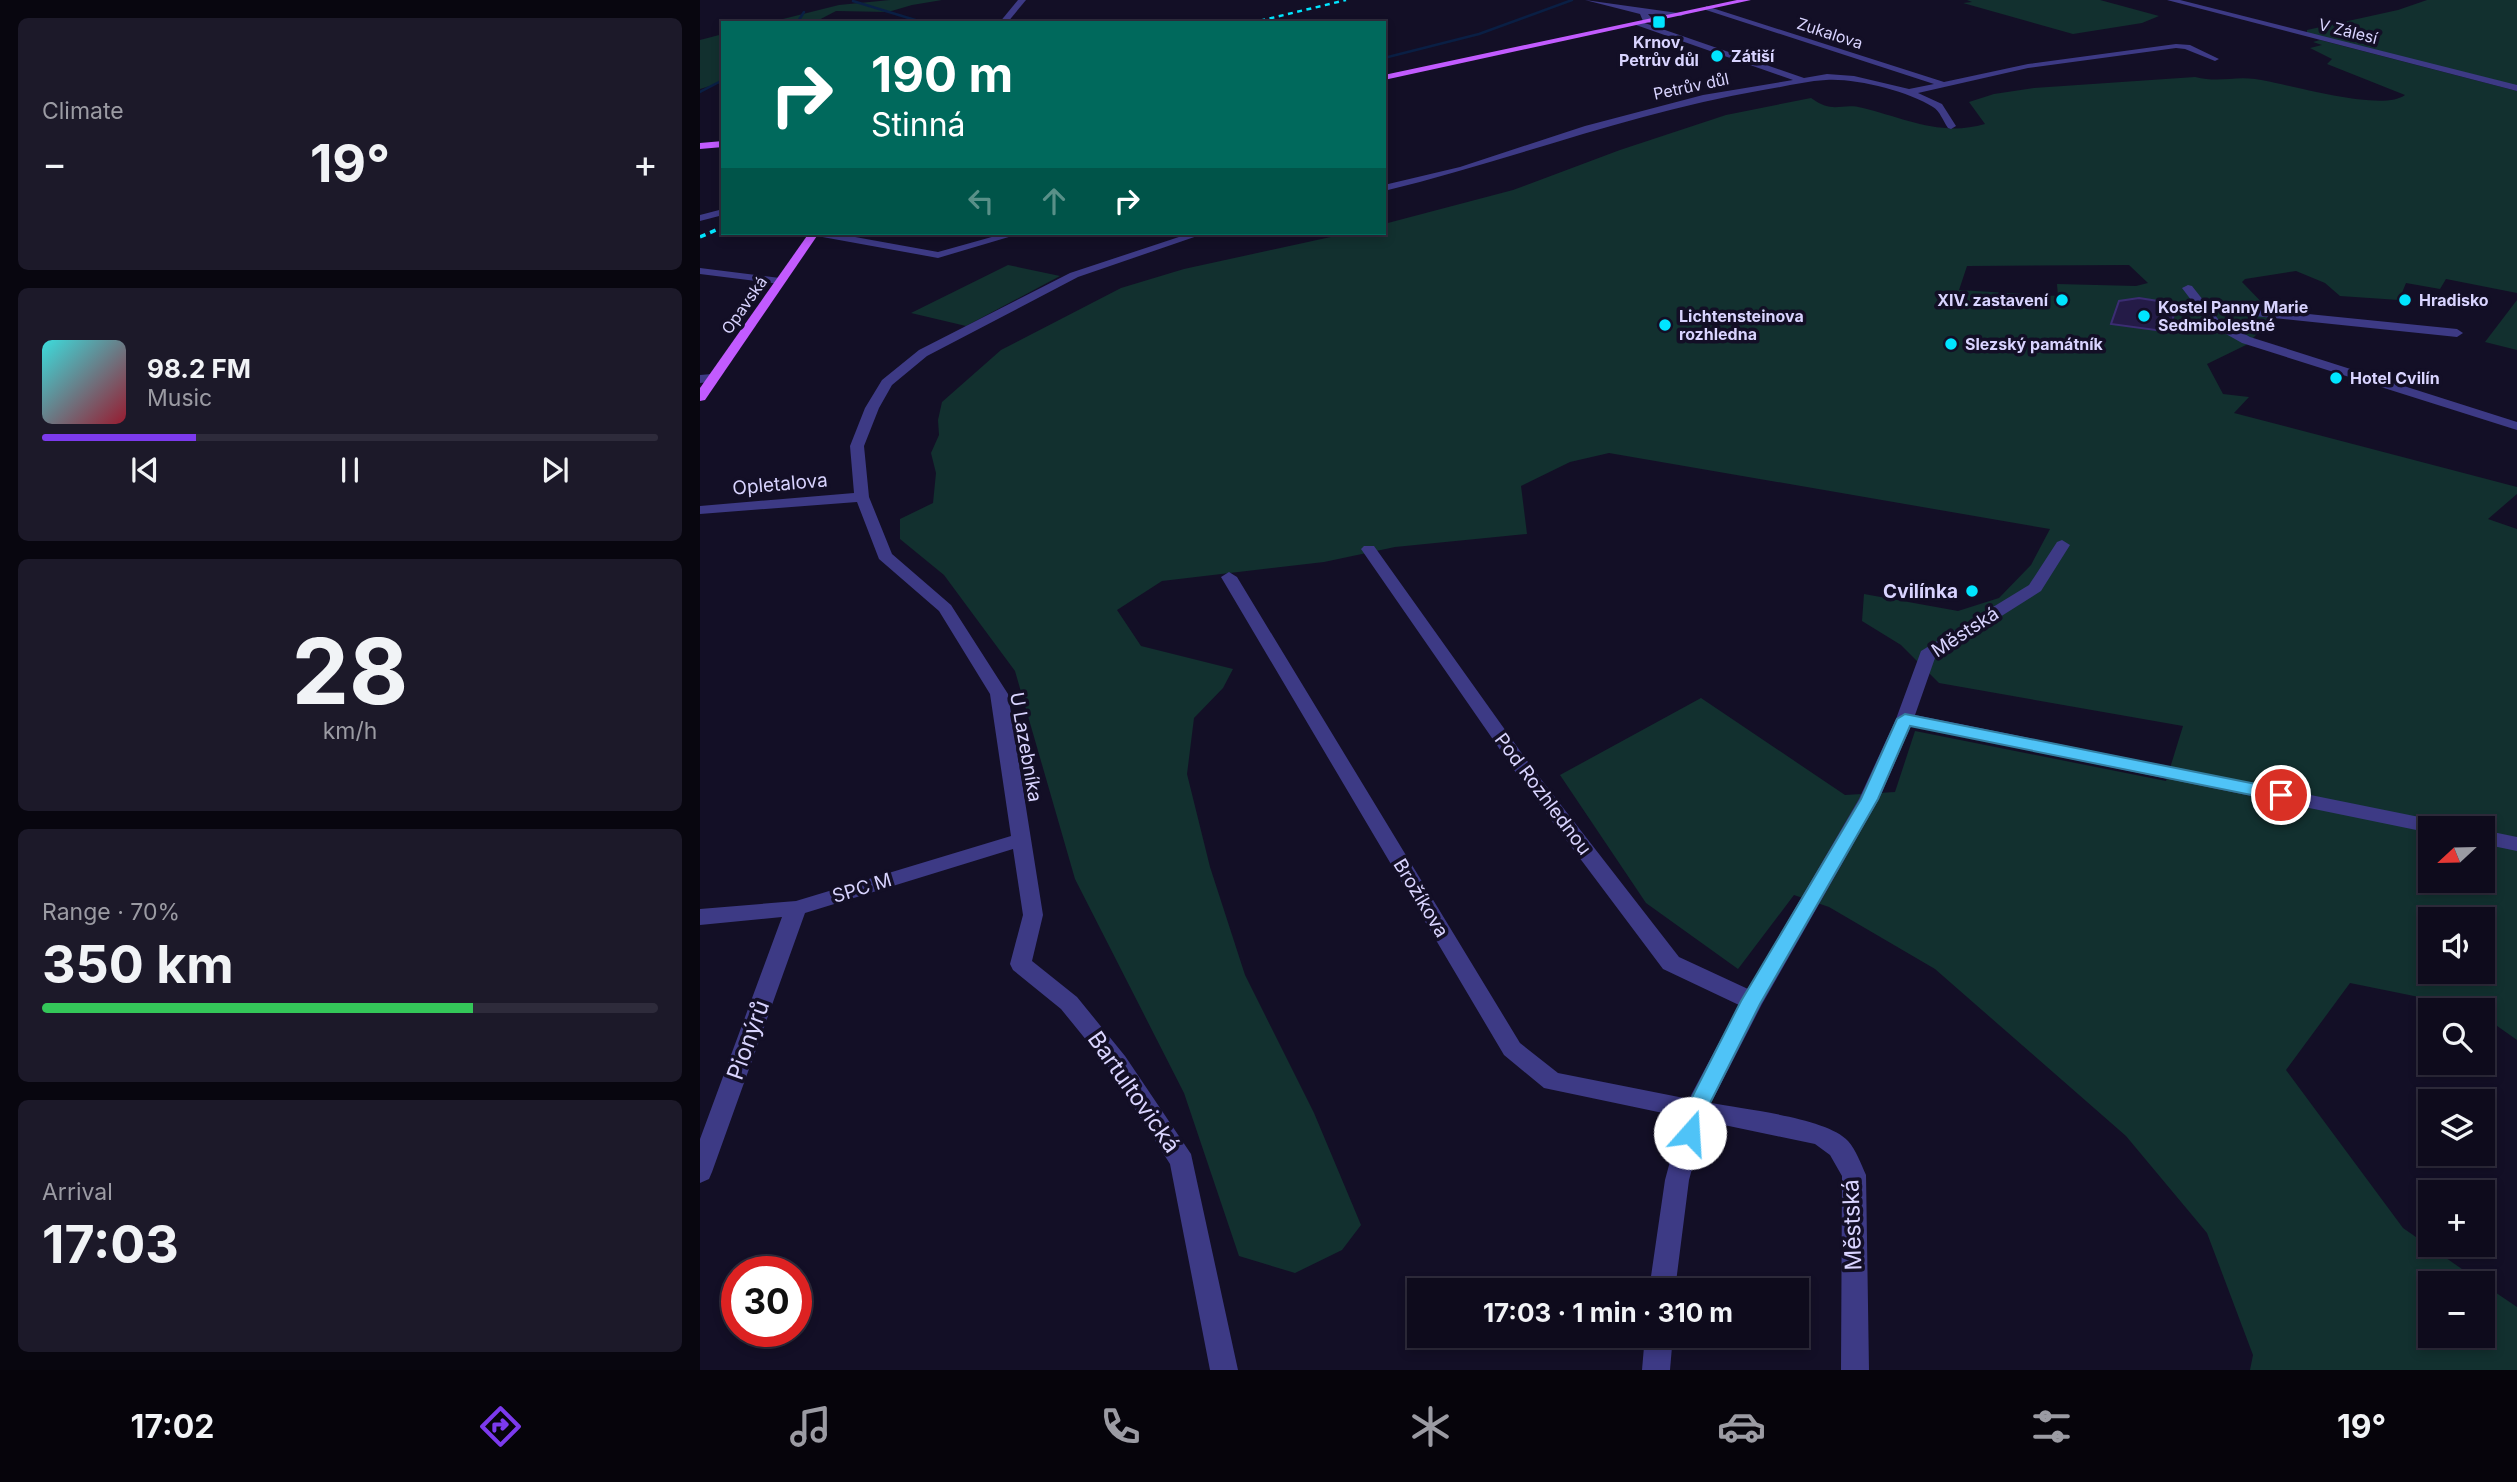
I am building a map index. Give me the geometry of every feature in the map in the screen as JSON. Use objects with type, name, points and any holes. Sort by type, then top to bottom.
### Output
[{"type":"main road","points":[[1387,77],[1747,0]]},
{"type":"main road","points":[[700,146],[721,144]]},
{"type":"main road","name":"Opavská","points":[[700,397],[706,379],[814,235]]},
{"type":"street","points":[[1005,21],[1022,0]]},
{"type":"street","points":[[1589,0],[1643,12],[1681,14]]},
{"type":"street","name":"V Zálesí","points":[[2172,0],[2517,88]]},
{"type":"street","name":"Zukalova","points":[[1709,8],[1943,85]]},
{"type":"street","points":[[1643,12],[1650,21]]},
{"type":"street","points":[[1639,23],[1804,80]]},
{"type":"street","name":"Petrův důl","points":[[1386,188],[1463,169],[1675,103],[1804,80],[1827,77],[1854,79],[1909,92],[2028,66],[2176,46],[2188,47],[2216,59]]},
{"type":"street","points":[[1909,92],[1939,106],[1951,126]]},
{"type":"street","points":[[700,218],[721,213]]},
{"type":"street","points":[[827,235],[938,255],[1010,235]]},
{"type":"street","name":"U Lazebníka","points":[[1021,964],[1033,915],[999,694],[945,608],[885,556],[862,497],[857,446],[872,408],[887,383],[923,353],[1074,275],[1195,235]]},
{"type":"street","points":[[700,271],[780,281]]},
{"type":"street","points":[[2189,288],[2211,318],[2223,329],[2246,340],[2517,426]]},
{"type":"street","points":[[2249,312],[2456,333]]},
{"type":"street","name":"Opletalova","points":[[700,510],[862,497]]},
{"type":"street","name":"Městská","points":[[1664,1278],[1677,1181],[1696,1109],[1752,1001],[1869,799],[1905,719],[1927,655],[2035,588],[2062,545]]},
{"type":"street","name":"Pod Rozhlednou","points":[[1369,549],[1526,773],[1671,963],[1752,1001]]},
{"type":"street","name":"Brožíkova","points":[[1229,577],[1512,1049],[1552,1080],[1696,1109]]},
{"type":"street","points":[[1905,719],[2418,824]]},
{"type":"street","name":"SPC M","points":[[700,917],[796,908],[1021,840]]},
{"type":"street","points":[[2496,840],[2517,844]]},
{"type":"street","name":"Pionýrů","points":[[700,1172],[796,908]]},
{"type":"street","name":"Bartultovická","points":[[1021,964],[1069,1003],[1117,1062],[1182,1161],[1224,1370]]},
{"type":"street","name":"Městská","points":[[1696,1109],[1821,1135],[1839,1148],[1854,1175],[1855,1370]]},
{"type":"street","points":[[1656,1370],[1658,1348]]},
{"type":"green space","points":[[890,0],[942,0],[888,12],[836,11],[817,21],[775,21],[839,5]]},
{"type":"green space","points":[[1967,0],[2100,0],[2159,16],[2142,23],[2073,34],[1963,3],[1972,2]]},
{"type":"green space","points":[[2427,0],[2517,0],[2517,86],[2307,33],[2307,30],[2398,10]]},
{"type":"green space","points":[[721,35],[721,83],[700,89],[700,40]]},
{"type":"green space","points":[[2320,40],[2517,91],[2517,293],[2446,279],[2440,289],[2406,283],[2399,300],[2340,296],[2325,283],[2296,271],[2245,279],[2242,282],[2274,315],[2273,318],[2246,345],[2207,364],[2223,394],[2249,397],[2234,413],[2517,487],[2517,494],[2488,519],[2517,529],[2517,1040],[2495,1024],[2495,998],[2424,998],[2350,983],[2286,1070],[2403,1228],[2418,1238],[2418,1257],[2445,1257],[2465,1271],[2418,1271],[2418,1348],[2495,1348],[2495,1292],[2517,1307],[2517,1370],[2250,1370],[2253,1355],[2207,1233],[2126,1136],[1935,969],[1829,907],[1794,895],[1738,969],[1646,903],[1560,775],[1701,698],[1845,795],[1895,792],[1915,731],[2166,781],[2183,726],[1939,683],[1901,645],[1862,621],[1864,594],[1958,611],[1999,598],[2031,565],[2050,529],[1609,453],[1570,462],[1521,486],[1527,534],[1395,547],[1324,562],[1162,581],[1117,610],[1141,646],[1233,669],[1223,688],[1194,718],[1187,774],[1210,867],[1245,975],[1314,1113],[1361,1225],[1342,1250],[1295,1273],[1239,1256],[1184,1093],[1075,879],[1015,671],[944,575],[900,539],[900,519],[933,503],[936,473],[931,453],[939,435],[938,420],[942,402],[1001,350],[1121,288],[1184,269],[1340,235],[1386,235],[1386,223],[1513,190],[1620,150],[1726,115],[1811,98],[1826,106],[1863,108],[1923,125],[1969,127],[1985,124],[1969,102],[1994,94],[2034,88],[2195,77],[2255,79],[2376,101],[2393,100],[2405,95],[2327,64],[2332,59],[2310,48],[2322,45],[2313,42]],"holes":[[[2129,265],[2148,283],[2136,286],[2057,284],[2058,296],[1959,290],[1967,266]]]},
{"type":"green space","points":[[1008,265],[1060,276],[966,326],[911,313]]},
{"type":"green space","points":[[2517,300],[2517,350],[2485,342]]},
{"type":"building","name":"Kostel Panny Marie Sedmibolestné","points":[[2139,298],[2158,301],[2175,309],[2170,332],[2111,324],[2119,301]]},
{"type":"waterway","points":[[1386,57],[1479,34],[1572,0]]},
{"type":"waterway","points":[[853,1],[918,21]]},
{"type":"waterway","points":[[798,21],[804,12]]},
{"type":"waterway","points":[[700,92],[721,81]]},
{"type":"railway","points":[[1259,21],[1346,0]]},
{"type":"railway","points":[[700,237],[721,228]]},
{"type":"place","name":"Krnov, Petrův důl","points":[[1659,22]]},
{"type":"place","name":"Zátiší","points":[[1717,56]]},
{"type":"place","name":"XIV. zastavení","points":[[2062,300]]},
{"type":"place","name":"Hradisko","points":[[2405,300]]},
{"type":"place","name":"Kostel Panny Marie Sedmibolestné","points":[[2144,316]]},
{"type":"place","name":"Lichtensteinova rozhledna","points":[[1665,325]]},
{"type":"place","name":"Slezský památník","points":[[1951,344]]},
{"type":"place","name":"Hotel Cvilín","points":[[2336,378]]},
{"type":"place","name":"Cvilínka","points":[[1972,591]]},
{"type":"route","points":[[1690,1133],[1696,1109],[1752,1001],[1869,799],[1905,719],[2281,795]]}]
